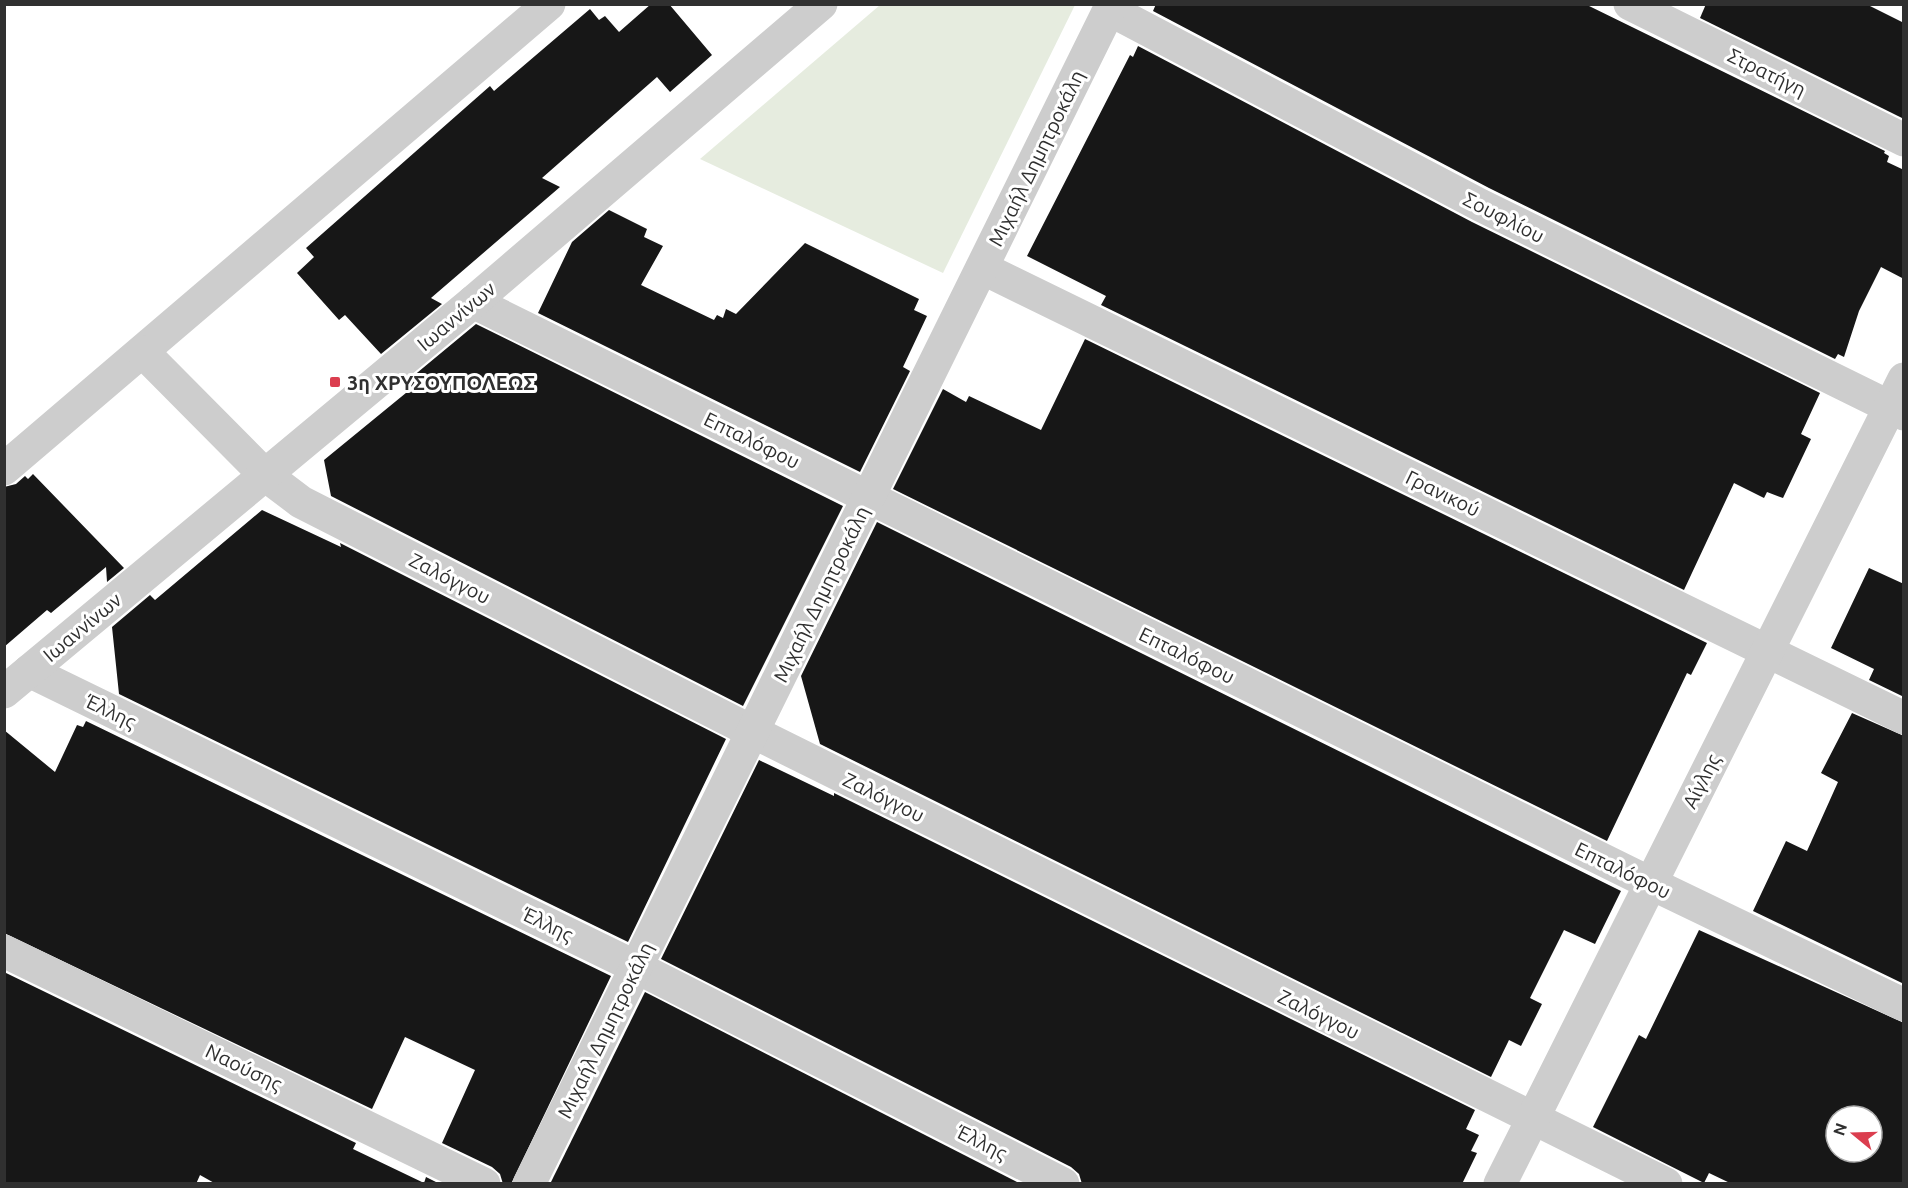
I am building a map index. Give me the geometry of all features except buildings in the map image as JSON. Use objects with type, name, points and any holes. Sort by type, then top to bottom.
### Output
[{"type":"street","points":[[4,469],[549,4]]},
{"type":"street","name":"Ιωαννίνων","points":[[4,692],[473,302],[821,4]]},
{"type":"street","name":"Στρατήγη","points":[[1630,4],[1904,140]]},
{"type":"street","name":"Μιχαήλ Δημητροκάλη","points":[[529,1184],[1111,7]]},
{"type":"street","name":"Σουφλίου","points":[[1111,7],[1480,206],[1896,411]]},
{"type":"street","name":"Γρανικού","points":[[982,268],[1904,718]]},
{"type":"street","name":"Επταλόφου","points":[[473,302],[1650,883],[1904,1005]]},
{"type":"street","name":"Ζαλόγγου","points":[[143,352],[264,474],[301,502],[753,732],[1666,1184]]},
{"type":"street","name":"Αίγλης","points":[[1500,1184],[1766,651],[1896,411],[1904,379]]},
{"type":"street","name":"Έλλης","points":[[29,671],[636,967],[1063,1184]]},
{"type":"street","name":"Ναούσης","points":[[4,951],[484,1184]]},
{"type":"shaded area","points":[[880,5],[1075,5],[943,273],[700,159]]},
{"type":"place","name":"3η ΧΡΥΣΟΥΠΟΛΕΩΣ","points":[[335,382]]}]
